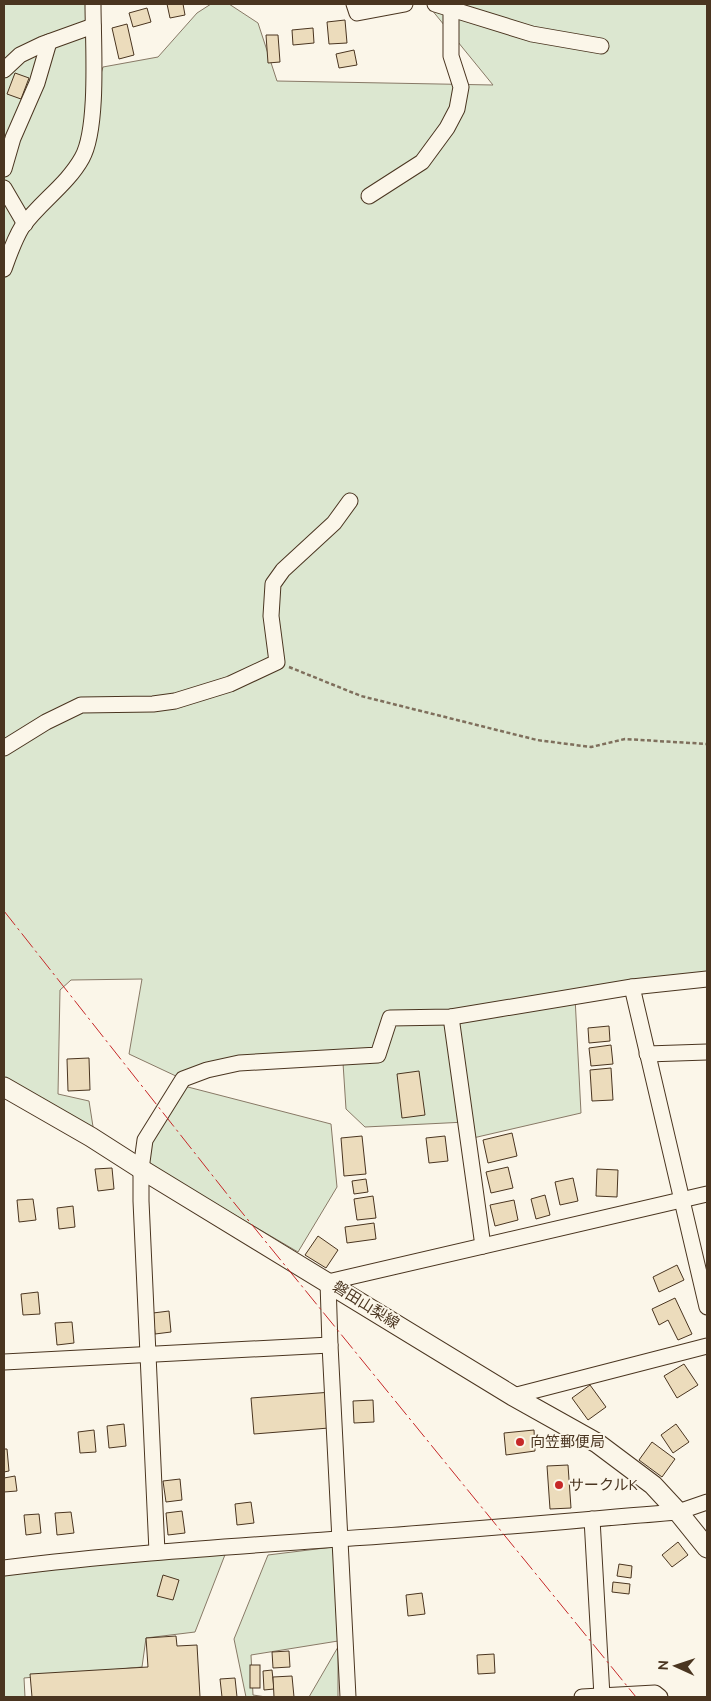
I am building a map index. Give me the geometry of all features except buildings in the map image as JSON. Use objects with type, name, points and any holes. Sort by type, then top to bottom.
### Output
[{"type":"main road","name":"磐田山梨線","points":[[4,1087],[91,1137],[513,1396],[597,1443],[652,1485],[678,1512],[707,1548]]},
{"type":"street","points":[[4,269],[11,248],[25,224],[70,176],[83,156],[90,134],[93,99],[94,4]]},
{"type":"street","points":[[354,4],[357,13],[405,4]]},
{"type":"street","points":[[435,4],[532,34],[601,46]]},
{"type":"street","points":[[369,196],[422,162],[447,128],[457,108],[461,87],[451,56],[451,9]]},
{"type":"street","points":[[4,70],[20,55],[93,26]]},
{"type":"street","points":[[4,169],[13,138],[37,83],[49,42]]},
{"type":"street","points":[[4,188],[25,224]]},
{"type":"street","points":[[4,748],[46,722],[81,705],[153,704],[175,701],[230,684],[276,662],[271,616],[272,584],[283,570],[334,522],[350,501]]},
{"type":"street","points":[[157,1552],[141,1169],[145,1140],[183,1079],[206,1070],[239,1063],[378,1054],[390,1018],[451,1017],[632,987],[707,979]]},
{"type":"street","points":[[632,987],[707,1307]]},
{"type":"street","points":[[451,1017],[483,1246]]},
{"type":"street","points":[[647,1054],[707,1052]]},
{"type":"street","points":[[348,1697],[328,1282],[707,1194]]},
{"type":"street","points":[[4,1362],[330,1345]]},
{"type":"street","points":[[513,1396],[707,1346]]},
{"type":"street","points":[[4,1568],[66,1560],[157,1552],[340,1540],[678,1512],[707,1502]]},
{"type":"street","points":[[592,1519],[602,1696]]},
{"type":"street","points":[[582,1697],[655,1693],[660,1697]]},
{"type":"path","points":[[276,662],[361,696],[537,740],[591,747],[625,739],[707,744]]},
{"type":"green space","points":[[4,4],[92,4],[94,97],[103,67],[158,57],[197,13],[211,4],[229,4],[258,23],[277,81],[493,85],[427,4],[707,4],[707,979],[575,997],[581,1113],[473,1138],[466,1122],[365,1127],[346,1109],[343,1063],[378,1055],[178,1077],[129,1054],[142,979],[71,980],[60,990],[58,1094],[89,1101],[94,1133],[4,1087]]},
{"type":"green space","points":[[184,1086],[331,1124],[337,1187],[298,1252],[146,1163],[147,1137]]},
{"type":"green space","points":[[228,1547],[195,1632],[146,1638],[142,1667],[24,1678],[25,1697],[4,1697],[4,1569]]},
{"type":"green space","points":[[333,1547],[338,1641],[251,1655],[253,1695],[266,1697],[246,1697],[234,1639],[268,1555]]},
{"type":"green space","points":[[338,1647],[338,1697],[309,1697]]},
{"type":"power","points":[[4,911],[231,1199],[636,1697]]},
{"type":"place","name":"向笠郵便局","points":[[520,1442]]},
{"type":"place","name":"サークルK","points":[[559,1485]]}]
